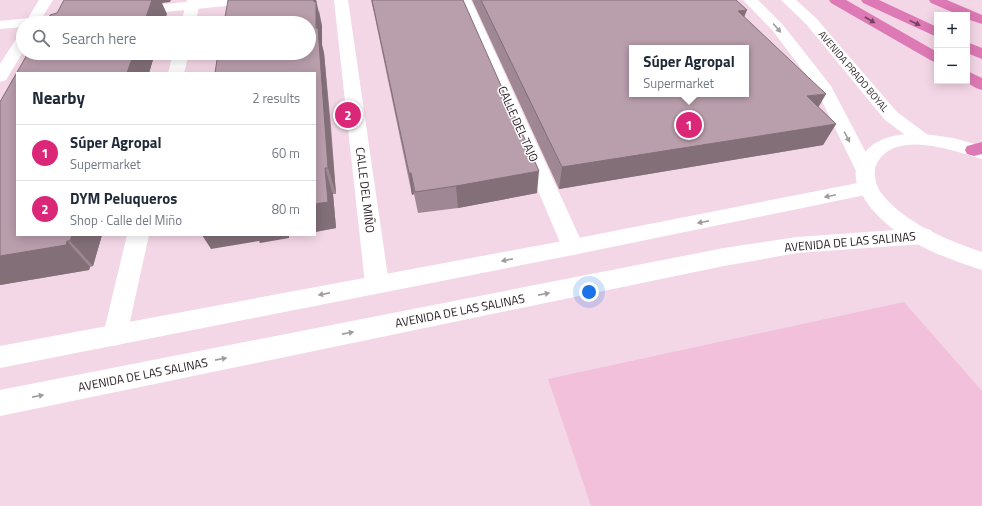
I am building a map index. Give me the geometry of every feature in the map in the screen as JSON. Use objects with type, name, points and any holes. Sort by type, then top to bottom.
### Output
[{"type":"highway","points":[[836,0],[934,56]]},
{"type":"highway","points":[[868,0],[934,32]]},
{"type":"highway","points":[[896,0],[934,18]]},
{"type":"highway","points":[[936,0],[982,20]]},
{"type":"highway","points":[[970,34],[982,40]]},
{"type":"highway","points":[[969,48],[982,54]]},
{"type":"highway","points":[[970,78],[982,85]]},
{"type":"street","points":[[37,16],[46,0]]},
{"type":"street","points":[[125,12],[193,3],[246,0]]},
{"type":"street","name":"CALLE DEL MIÑO","points":[[341,0],[377,284]]},
{"type":"street","name":"CALLE DEL TAJO","points":[[464,0],[573,247]]},
{"type":"street","points":[[750,0],[778,28],[823,86],[878,204],[898,220],[923,236],[952,250],[982,261]]},
{"type":"street","name":"AVENIDA PRADO BOYAL","points":[[788,0],[811,21],[891,116],[922,139]]},
{"type":"street","points":[[190,16],[193,3]]},
{"type":"street","points":[[0,25],[16,24]]},
{"type":"street","points":[[0,77],[16,51]]},
{"type":"street","points":[[176,72],[179,60]]},
{"type":"street","points":[[866,179],[870,156],[882,145],[899,140],[922,139],[979,150]]},
{"type":"street","points":[[0,357],[573,247],[866,179]]},
{"type":"street","points":[[115,335],[138,236]]},
{"type":"street","name":"AVENIDA DE LAS SALINAS","points":[[0,404],[724,257],[797,244],[923,236]]},
{"type":"shaded area","points":[[904,302],[982,391],[982,506],[591,506],[548,379]]},
{"type":"building","points":[[64,0],[152,0],[146,16],[50,16],[57,13]]},
{"type":"building","points":[[228,0],[316,1],[316,16],[225,16]]},
{"type":"building","points":[[372,0],[463,0],[539,171],[415,192],[411,173],[409,173]]},
{"type":"building","points":[[481,0],[736,0],[747,10],[738,11],[826,94],[807,96],[836,124],[562,167]]},
{"type":"building","points":[[316,28],[318,28],[328,168],[325,168],[328,202],[316,204],[316,72],[215,72],[217,60],[316,60]]},
{"type":"building","points":[[24,60],[132,60],[127,72],[17,72]]},
{"type":"building","points":[[16,74],[16,236],[72,236],[70,241],[67,241],[66,245],[0,256],[0,102]]},
{"type":"place","name":"DYM Peluqueros","points":[[348,115]]},
{"type":"place","name":"Súper Agropal","points":[[689,125]]}]
